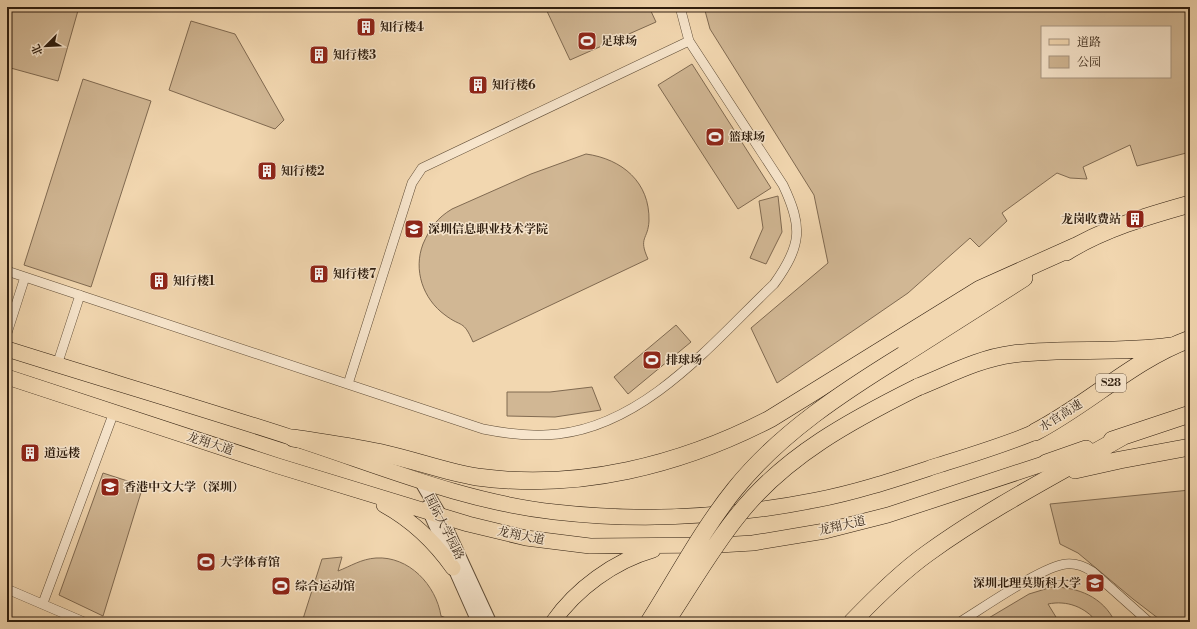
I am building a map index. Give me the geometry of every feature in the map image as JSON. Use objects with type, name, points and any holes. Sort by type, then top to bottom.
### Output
[{"type":"highway","points":[[293,438],[386,454],[460,474],[497,479],[523,480],[578,478],[640,468],[689,454],[750,429],[800,402],[980,289],[1134,221],[1190,204]]},
{"type":"highway","points":[[649,622],[721,508],[753,469],[817,412],[903,355],[1076,246]]},
{"type":"highway","name":"水官高速","points":[[1035,432],[1058,420],[1141,363],[1171,346],[1190,339]]},
{"type":"highway","points":[[666,622],[739,513],[776,475],[796,458],[839,429],[918,387],[978,363],[1011,354],[1133,350],[1171,346]]},
{"type":"highway","points":[[852,622],[874,598],[929,552],[1003,505],[1051,469],[1125,436],[1190,414]]},
{"type":"highway","points":[[1125,436],[1183,449]]},
{"type":"highway","points":[[1051,469],[1120,460],[1183,449]]},
{"type":"main road","points":[[7,350],[293,438],[421,482],[472,497],[554,512],[618,517],[696,516],[777,507],[855,491],[997,447],[1035,432]]},
{"type":"main road","name":"龙翔大道","points":[[7,377],[362,493],[498,532],[558,542],[615,546],[719,545],[753,543],[825,531],[888,515],[1051,469]]},
{"type":"main road","points":[[362,493],[399,513],[420,529],[433,541],[453,568]]},
{"type":"main road","points":[[553,622],[574,597],[603,574],[635,556],[671,545]]},
{"type":"street","points":[[7,271],[483,429],[510,434],[536,436],[580,431],[603,424],[623,415],[664,387],[689,366],[774,284],[785,269],[797,238],[797,222],[792,204],[770,164],[689,41],[680,7]]},
{"type":"street","points":[[348,384],[412,183],[422,168],[689,41]]},
{"type":"street","points":[[7,333],[25,277]]},
{"type":"street","points":[[57,365],[80,295]]},
{"type":"street","points":[[43,603],[114,412]]},
{"type":"street","name":"国际大学园路","points":[[421,482],[453,568],[478,622]]},
{"type":"street","name":"国际大学园路","points":[[434,514],[490,622]]},
{"type":"street","points":[[960,622],[1039,574],[1057,566],[1066,564],[1084,566],[1093,572],[1149,622]]},
{"type":"street","points":[[7,589],[43,603],[84,622]]},
{"type":"green space","points":[[7,7],[79,7],[58,81],[7,67]]},
{"type":"green space","name":"足球场","points":[[545,7],[649,7],[656,22],[570,60]]},
{"type":"green space","points":[[704,7],[1190,7],[1190,152],[1137,166],[1130,145],[1083,167],[1087,179],[1070,178],[1057,173],[1002,213],[1007,221],[979,247],[970,238],[908,293],[777,383],[751,328],[828,263],[814,195],[710,29]]},
{"type":"green space","points":[[191,21],[235,34],[284,120],[275,129],[169,90]]},
{"type":"green space","name":"篮球场","points":[[692,64],[771,188],[738,209],[658,85]]},
{"type":"green space","points":[[83,79],[151,101],[91,287],[24,265]]},
{"type":"green space","points":[[586,154],[611,161],[622,167],[639,184],[645,195],[648,207],[649,221],[644,239],[644,246],[648,259],[473,342],[467,330],[462,325],[445,315],[437,308],[431,301],[422,283],[419,264],[420,254],[428,233],[438,220],[452,209],[531,174]]},
{"type":"green space","points":[[778,196],[782,232],[766,264],[750,258],[763,228],[759,201]]},
{"type":"green space","name":"排球场","points":[[676,325],[691,342],[628,394],[614,377]]},
{"type":"green space","points":[[592,387],[601,410],[555,417],[507,416],[507,392],[550,392]]},
{"type":"green space","points":[[103,473],[143,486],[103,616],[59,595]]},
{"type":"green space","points":[[1190,490],[1190,622],[1163,622],[1078,553],[1060,544],[1050,504]]},
{"type":"green space","points":[[342,557],[338,571],[361,561],[376,558],[388,559],[410,567],[427,583],[438,605],[441,616],[446,618],[445,622],[302,622],[322,559]]},
{"type":"green space","points":[[1052,587],[1062,587],[1080,591],[1089,595],[1104,606],[1115,622],[1097,622],[1087,612],[1075,606],[1055,603],[1048,604],[1059,622],[982,622],[1029,594]]},
{"type":"place","name":"知行楼4","points":[[366,27]]},
{"type":"place","name":"足球场","points":[[587,41]]},
{"type":"place","name":"知行楼3","points":[[319,55]]},
{"type":"place","name":"知行楼6","points":[[478,85]]},
{"type":"place","name":"篮球场","points":[[715,137]]},
{"type":"place","name":"知行楼2","points":[[267,171]]},
{"type":"place","name":"龙岗收费站","points":[[1135,219]]},
{"type":"place","name":"深圳信息职业技术学院","points":[[414,229]]},
{"type":"place","name":"知行楼7","points":[[319,274]]},
{"type":"place","name":"知行楼1","points":[[159,281]]},
{"type":"place","name":"排球场","points":[[652,360]]},
{"type":"place","name":"道远楼","points":[[30,453]]},
{"type":"place","name":"香港中文大学（深圳）","points":[[110,487]]},
{"type":"place","name":"大学体育馆","points":[[206,562]]},
{"type":"place","name":"深圳北理莫斯科大学","points":[[1095,583]]},
{"type":"place","name":"综合运动馆","points":[[281,586]]}]
